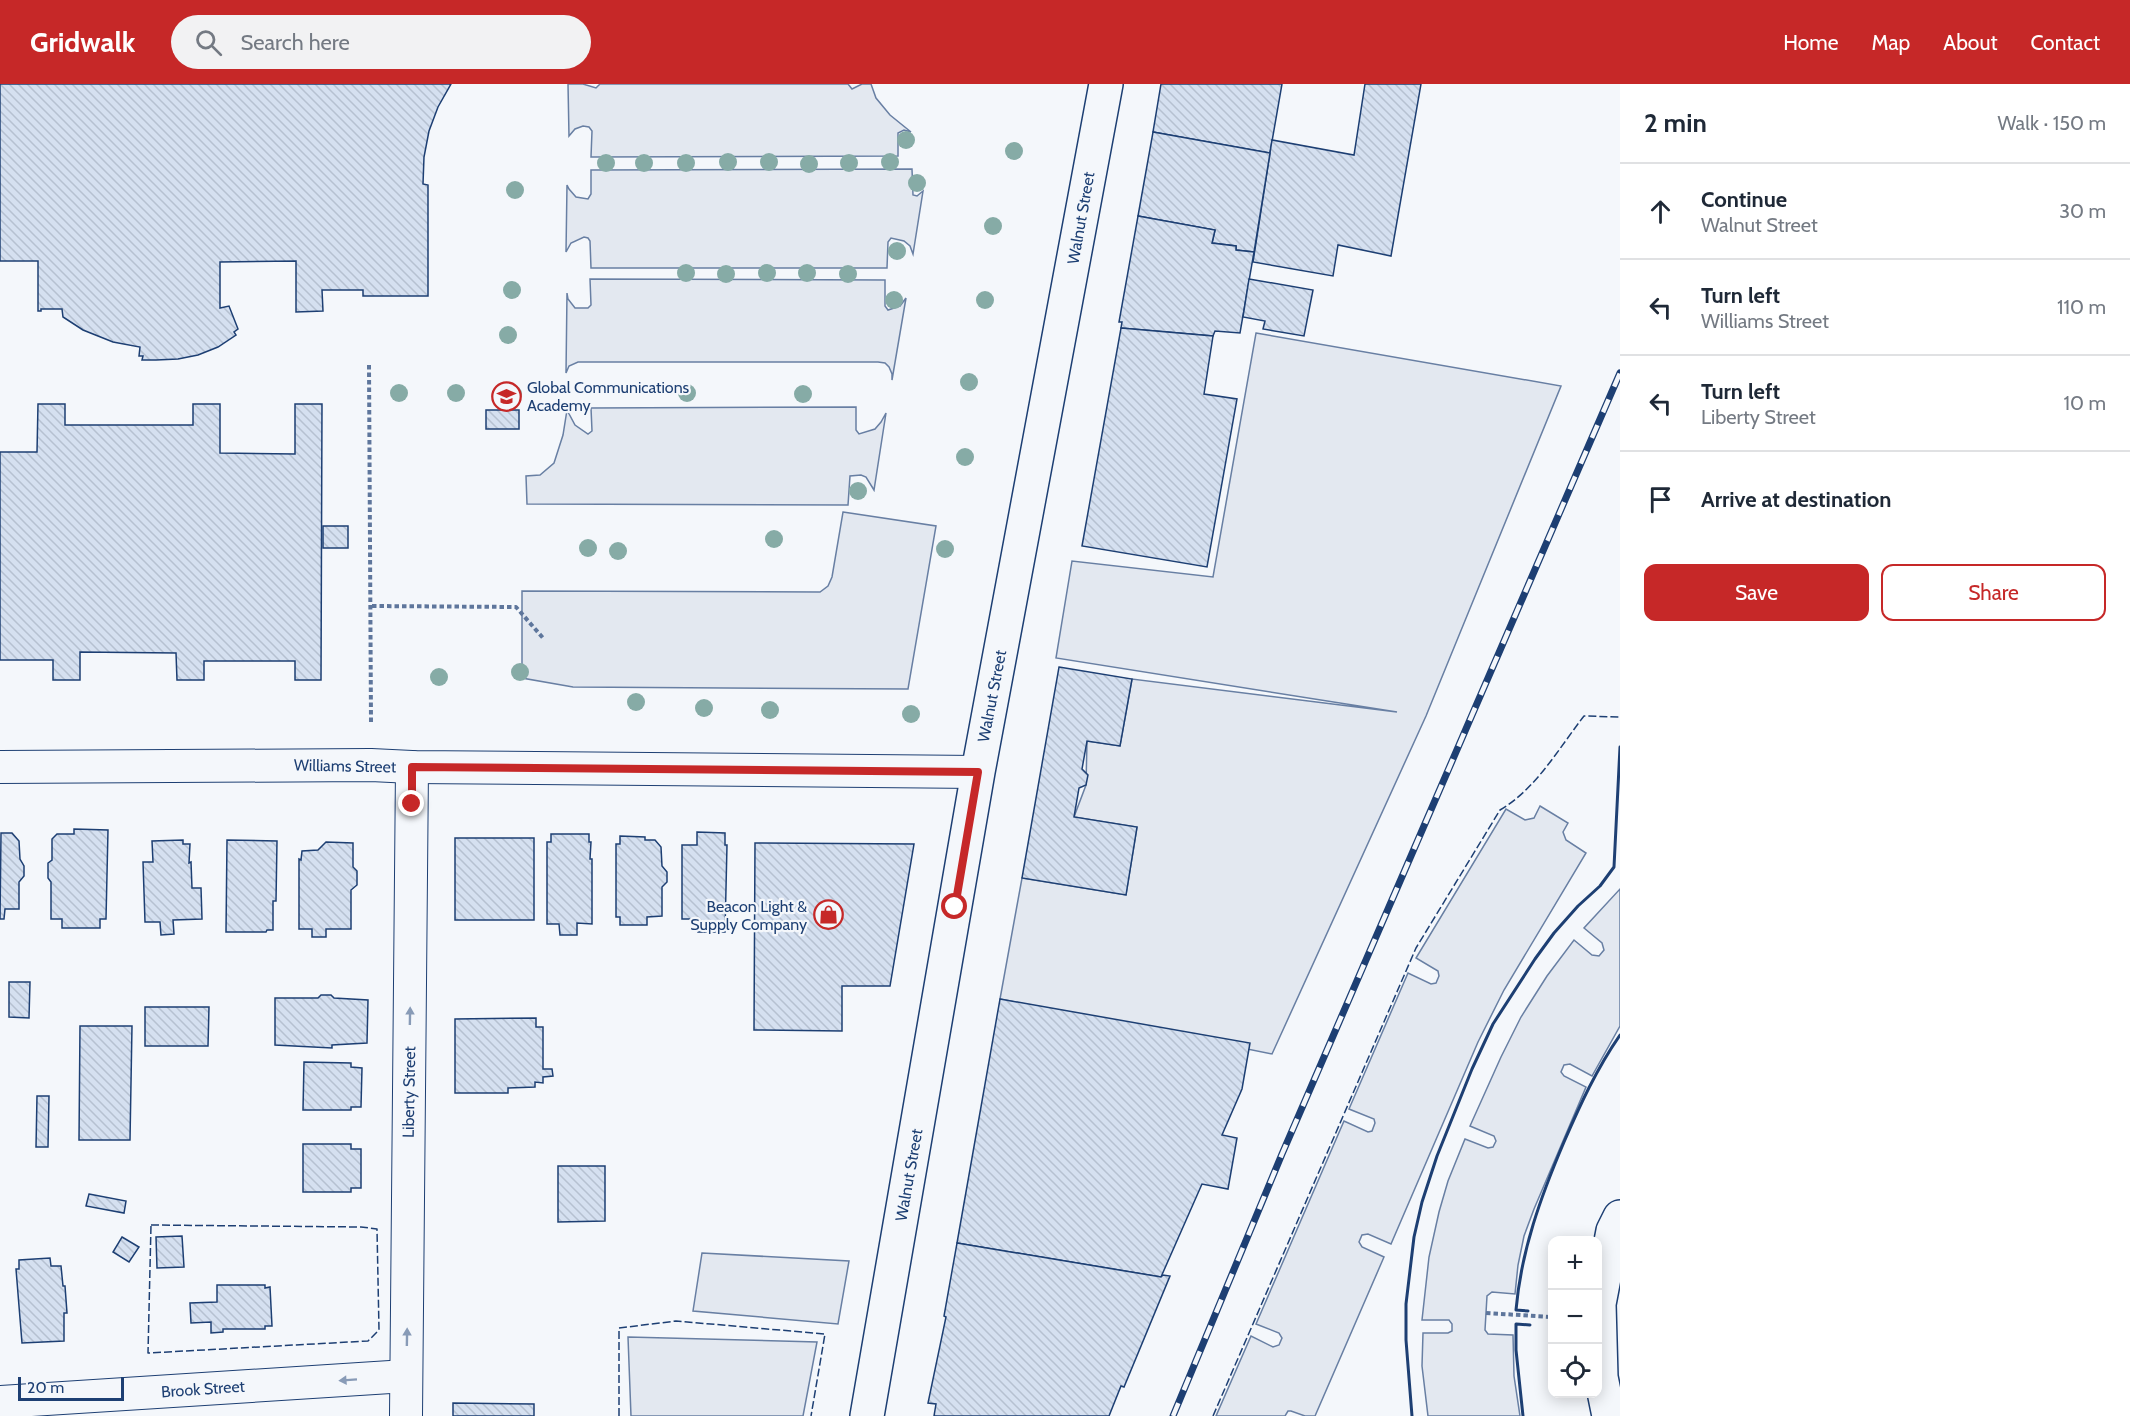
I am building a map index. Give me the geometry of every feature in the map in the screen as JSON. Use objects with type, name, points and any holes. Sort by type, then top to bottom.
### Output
[{"type":"street","name":"Walnut Street","points":[[867,1416],[978,772],[1106,84]]},
{"type":"street","name":"Williams Street","points":[[0,767],[371,765],[978,772]]},
{"type":"street","name":"Liberty Street","points":[[406,1416],[412,767]]},
{"type":"street","points":[[1609,1416],[1600,1377],[1599,1304],[1613,1231],[1620,1216]]},
{"type":"street","name":"Brook Street","points":[[0,1402],[406,1376]]},
{"type":"path","points":[[369,365],[371,722]]},
{"type":"path","points":[[372,606],[516,607],[543,638]]},
{"type":"path","points":[[1486,1312],[1548,1317]]},
{"type":"shaded area","points":[[568,84],[583,84],[596,88],[600,84],[848,84],[852,89],[862,84],[871,84],[876,98],[890,115],[911,132],[904,130],[898,133],[898,156],[591,157],[592,131],[589,127],[583,126],[575,129],[569,136]]},
{"type":"shaded area","points":[[912,169],[913,195],[917,196],[923,191],[913,254],[910,246],[904,241],[891,238],[888,242],[887,268],[591,268],[590,241],[584,237],[571,243],[566,252],[567,185],[576,197],[588,199],[591,194],[591,170]]},
{"type":"shaded area","points":[[590,279],[885,280],[885,306],[888,310],[900,306],[906,298],[892,380],[889,367],[885,363],[878,362],[578,362],[569,366],[566,373],[567,293],[568,299],[575,308],[588,308],[591,305]]},
{"type":"shaded area","points":[[1256,333],[1561,386],[1426,716],[1272,1054],[1000,999],[1022,878],[1126,895],[1137,827],[1074,817],[1086,785],[1087,741],[1120,746],[1132,679],[1397,712],[1056,658],[1072,561],[1213,577]]},
{"type":"shaded area","points":[[856,407],[856,430],[859,434],[875,429],[886,413],[874,490],[866,477],[850,476],[848,505],[527,504],[526,476],[540,475],[554,463],[563,435],[567,410],[575,425],[588,434],[592,431],[591,408]]},
{"type":"shaded area","points":[[843,512],[936,526],[908,689],[573,687],[522,678],[522,591],[820,592],[828,586],[832,577]]},
{"type":"shaded area","points":[[1540,806],[1568,823],[1563,832],[1566,840],[1586,853],[1504,990],[1478,1042],[1391,1244],[1368,1234],[1362,1235],[1359,1242],[1362,1247],[1384,1257],[1315,1416],[1305,1416],[1288,1411],[1285,1416],[1216,1416],[1251,1336],[1273,1347],[1279,1345],[1282,1338],[1279,1333],[1256,1324],[1344,1121],[1368,1132],[1372,1131],[1374,1119],[1349,1109],[1408,973],[1431,984],[1436,983],[1439,976],[1438,971],[1416,958],[1506,809],[1525,820],[1534,818]]},
{"type":"shaded area","points":[[1620,889],[1620,1026],[1592,1076],[1570,1064],[1564,1065],[1561,1072],[1564,1076],[1586,1087],[1524,1236],[1515,1294],[1492,1292],[1487,1296],[1485,1330],[1488,1334],[1513,1335],[1514,1376],[1520,1416],[1428,1416],[1422,1366],[1423,1333],[1452,1331],[1452,1324],[1449,1320],[1422,1320],[1429,1257],[1448,1181],[1465,1139],[1488,1148],[1493,1147],[1496,1141],[1494,1136],[1470,1126],[1501,1057],[1521,1017],[1547,976],[1574,940],[1592,955],[1599,956],[1604,950],[1602,943],[1584,928]]},
{"type":"shaded area","points":[[702,1253],[849,1261],[838,1324],[693,1311]]},
{"type":"shaded area","points":[[628,1337],[817,1342],[803,1416],[631,1416]]},
{"type":"building","points":[[0,84],[451,84],[438,107],[429,131],[424,157],[423,184],[428,185],[428,296],[363,296],[363,290],[322,290],[323,311],[296,312],[296,261],[220,262],[220,308],[229,306],[238,329],[234,332],[236,335],[218,347],[198,355],[156,360],[142,360],[143,356],[139,356],[140,347],[113,342],[83,330],[63,317],[62,309],[38,311],[38,261],[0,261]]},
{"type":"building","points":[[1161,84],[1282,84],[1270,153],[1153,132]]},
{"type":"building","points":[[1365,84],[1421,84],[1391,256],[1338,245],[1333,276],[1253,262],[1272,140],[1354,155]]},
{"type":"building","points":[[1153,132],[1270,153],[1254,252],[1236,250],[1236,246],[1212,243],[1215,230],[1138,216]]},
{"type":"building","points":[[1138,216],[1215,230],[1212,243],[1236,246],[1236,250],[1254,252],[1240,333],[1215,331],[1213,336],[1121,328],[1122,322],[1119,322]]},
{"type":"building","points":[[1249,279],[1313,290],[1304,336],[1263,329],[1265,321],[1243,317]]},
{"type":"building","points":[[1121,328],[1213,336],[1204,394],[1237,399],[1207,567],[1082,546]]},
{"type":"building","points":[[38,404],[65,404],[65,425],[193,425],[193,404],[220,404],[220,453],[295,454],[295,404],[322,404],[321,680],[295,680],[295,661],[204,661],[204,680],[177,680],[176,653],[80,652],[80,680],[53,680],[53,660],[0,660],[0,452],[37,452]]},
{"type":"building","points":[[486,410],[519,410],[519,429],[486,429]]},
{"type":"building","points":[[323,526],[348,526],[348,548],[323,548]]},
{"type":"building","points":[[1059,667],[1132,679],[1120,746],[1087,741],[1082,769],[1088,775],[1086,785],[1079,788],[1074,817],[1137,827],[1126,895],[1022,878]]},
{"type":"building","points":[[74,829],[108,830],[106,919],[100,919],[100,928],[62,928],[62,919],[51,919],[51,882],[48,878],[48,863],[52,860],[52,839],[57,834],[74,834]]},
{"type":"building","points":[[697,832],[725,833],[725,845],[727,845],[725,932],[698,932],[698,919],[682,919],[682,845],[697,845]]},
{"type":"building","points":[[1,833],[12,833],[19,841],[20,859],[24,866],[24,876],[19,882],[19,909],[5,909],[4,919],[0,919]]},
{"type":"building","points":[[551,834],[589,834],[590,859],[592,859],[592,924],[577,923],[577,935],[560,935],[559,924],[547,924],[547,842],[551,842]]},
{"type":"building","points":[[620,836],[645,837],[645,840],[655,840],[661,847],[662,866],[667,872],[667,882],[662,887],[662,916],[647,917],[647,925],[620,925],[620,917],[616,917],[616,844],[620,844]]},
{"type":"building","points":[[455,838],[534,838],[534,920],[455,920]]},
{"type":"building","points":[[183,840],[183,844],[190,844],[189,863],[191,862],[192,888],[201,888],[202,919],[173,920],[174,934],[161,935],[160,922],[145,922],[143,862],[153,862],[152,841]]},
{"type":"building","points":[[227,840],[277,841],[273,930],[226,932]]},
{"type":"building","points":[[326,842],[353,843],[353,867],[357,871],[357,885],[351,890],[351,929],[326,929],[326,937],[312,937],[312,929],[299,929],[299,859],[301,860],[302,851],[318,850]]},
{"type":"building","name":"Beacon Light & Supply Company","points":[[755,843],[914,844],[890,986],[842,986],[842,1031],[754,1030]]},
{"type":"building","points":[[9,982],[30,982],[29,1018],[9,1017]]},
{"type":"building","points":[[321,995],[368,1000],[367,1043],[332,1045],[332,1048],[275,1045],[275,998],[318,998]]},
{"type":"building","points":[[1000,999],[1250,1043],[1242,1089],[1222,1135],[1237,1138],[1228,1189],[1202,1184],[1161,1277],[957,1243]]},
{"type":"building","points":[[145,1007],[209,1007],[208,1046],[145,1046]]},
{"type":"building","points":[[536,1018],[536,1027],[543,1027],[543,1069],[552,1069],[553,1076],[543,1077],[543,1083],[535,1082],[535,1087],[508,1088],[508,1093],[455,1093],[455,1019]]},
{"type":"building","points":[[80,1026],[132,1026],[130,1140],[79,1140]]},
{"type":"building","points":[[304,1062],[351,1063],[351,1067],[362,1068],[361,1107],[351,1107],[351,1110],[303,1110]]},
{"type":"building","points":[[37,1096],[49,1096],[48,1147],[36,1147]]},
{"type":"building","points":[[303,1144],[351,1144],[351,1149],[361,1149],[361,1188],[351,1188],[351,1192],[303,1192]]},
{"type":"building","points":[[558,1166],[605,1166],[605,1221],[558,1222]]},
{"type":"building","points":[[89,1194],[126,1201],[124,1213],[86,1206]]},
{"type":"building","points":[[182,1236],[184,1267],[157,1268],[156,1237]]},
{"type":"building","points":[[122,1237],[139,1247],[129,1262],[113,1252]]},
{"type":"building","points":[[957,1243],[1161,1277],[1170,1276],[1124,1387],[1121,1386],[1109,1416],[934,1416],[936,1404],[928,1403],[946,1317],[944,1316]]},
{"type":"building","points":[[50,1258],[51,1266],[61,1266],[63,1286],[65,1286],[67,1313],[64,1313],[64,1341],[22,1343],[16,1269],[19,1269],[19,1260]]},
{"type":"building","points":[[217,1285],[265,1285],[265,1288],[270,1287],[272,1326],[265,1326],[265,1329],[223,1329],[223,1332],[211,1333],[211,1322],[191,1323],[190,1303],[217,1302]]},
{"type":"building","points":[[453,1403],[534,1404],[534,1416],[453,1416]]},
{"type":"railway","points":[[1173,1416],[1282,1154],[1620,373]]},
{"type":"fence","points":[[1213,1416],[1416,948],[1500,810],[1525,791],[1536,779],[1584,716],[1620,717]]},
{"type":"fence","points":[[151,1225],[377,1229],[379,1330],[368,1341],[148,1353],[151,1225]]},
{"type":"fence","points":[[619,1416],[619,1328],[676,1321],[825,1334],[811,1416]]},
{"type":"wall","points":[[1412,1416],[1406,1340],[1406,1304],[1414,1237],[1422,1202],[1437,1156],[1493,1024],[1554,933],[1600,886],[1614,867],[1620,747]]},
{"type":"wall","points":[[1528,1311],[1516,1310],[1522,1266],[1540,1203],[1570,1128],[1604,1060],[1620,1035]]},
{"type":"wall","points":[[1523,1416],[1516,1350],[1516,1324],[1530,1325]]},
{"type":"place","name":"Global Communications Academy","points":[[506,396]]},
{"type":"place","name":"Beacon Light & Supply Company","points":[[828,915]]},
{"type":"route","points":[[412,804],[412,767],[978,772],[955,907]]}]
